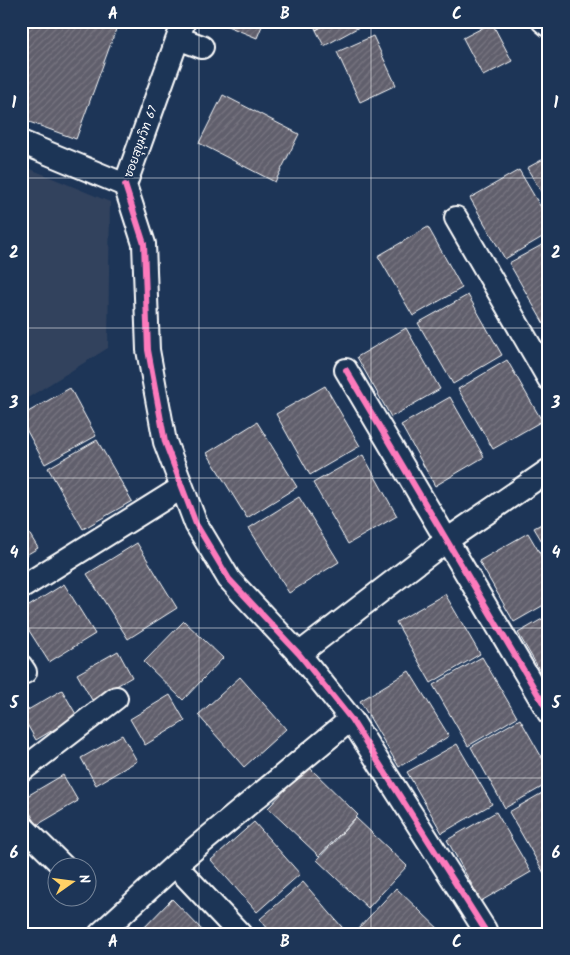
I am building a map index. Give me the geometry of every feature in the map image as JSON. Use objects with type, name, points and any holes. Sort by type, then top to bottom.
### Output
[{"type":"street","points":[[543,21],[549,26]]},
{"type":"street","points":[[181,30],[202,48]]},
{"type":"street","name":"ซอยสุขุมวิท 67","points":[[21,142],[126,185],[181,30]]},
{"type":"street","points":[[126,185],[144,244],[148,350],[163,433],[196,524],[229,579],[299,654],[351,719],[485,930]]},
{"type":"street","points":[[456,218],[549,379]]},
{"type":"street","points":[[346,370],[549,713]]},
{"type":"street","points":[[299,654],[447,540],[549,470]]},
{"type":"street","points":[[21,588],[182,488]]},
{"type":"street","points":[[21,772],[116,698]]},
{"type":"street","points":[[100,934],[175,865],[351,719]]},
{"type":"street","points":[[21,825],[55,858]]},
{"type":"street","points":[[175,865],[240,934]]},
{"type":"shaded area","points":[[21,165],[110,202],[108,348],[21,402]]},
{"type":"building","points":[[21,21],[119,21],[76,139],[21,119]]},
{"type":"building","points":[[215,21],[264,21],[257,38]]},
{"type":"building","points":[[312,21],[332,21],[316,30]]},
{"type":"building","points":[[332,21],[358,21],[361,26],[324,46],[316,30]]},
{"type":"building","points":[[492,23],[512,61],[483,76],[463,38]]},
{"type":"building","points":[[373,36],[396,85],[360,102],[337,52]]},
{"type":"building","points":[[223,95],[299,134],[275,182],[199,143]]},
{"type":"building","points":[[549,156],[549,205],[527,168]]},
{"type":"building","points":[[519,170],[549,221],[549,233],[505,259],[470,198]]},
{"type":"building","points":[[428,227],[462,288],[413,316],[378,256]]},
{"type":"building","points":[[549,241],[549,322],[544,324],[509,263]]},
{"type":"building","points":[[468,295],[502,355],[453,384],[418,323]]},
{"type":"building","points":[[406,328],[440,389],[391,417],[357,357]]},
{"type":"building","points":[[507,360],[542,421],[493,449],[458,389]]},
{"type":"building","points":[[325,386],[360,446],[310,475],[276,414]]},
{"type":"building","points":[[70,388],[96,436],[45,464],[21,420],[21,416]]},
{"type":"building","points":[[450,397],[484,457],[435,486],[401,425]]},
{"type":"building","points":[[257,422],[297,487],[247,518],[207,453]]},
{"type":"building","points":[[97,440],[132,501],[83,529],[48,468]]},
{"type":"building","points":[[363,455],[397,516],[348,544],[313,483]]},
{"type":"building","points":[[299,497],[339,562],[289,593],[249,528]]},
{"type":"building","points":[[21,520],[38,548],[21,558]]},
{"type":"building","points":[[549,520],[549,553],[534,528]]},
{"type":"building","points":[[528,533],[549,569],[549,602],[514,622],[479,561]]},
{"type":"building","points":[[137,543],[177,608],[128,639],[87,574]]},
{"type":"building","points":[[64,584],[95,634],[49,662],[21,618],[21,611]]},
{"type":"building","points":[[445,594],[480,654],[431,683],[396,622]]},
{"type":"building","points":[[549,615],[549,686],[518,633]]},
{"type":"building","points":[[184,621],[223,658],[183,700],[144,662]]},
{"type":"building","points":[[118,651],[132,677],[92,700],[77,674]]},
{"type":"building","points":[[482,657],[517,717],[468,746],[433,685]]},
{"type":"building","points":[[409,671],[449,736],[399,767],[360,701]]},
{"type":"building","points":[[240,677],[286,729],[244,767],[198,715]]},
{"type":"building","points":[[62,690],[77,716],[36,740],[21,714]]},
{"type":"building","points":[[170,695],[185,721],[145,745],[130,719]]},
{"type":"building","points":[[520,719],[549,770],[549,783],[505,808],[471,747]]},
{"type":"building","points":[[122,735],[137,761],[96,785],[81,758]]},
{"type":"building","points":[[457,744],[492,804],[442,833],[407,772]]},
{"type":"building","points":[[308,766],[358,815],[319,856],[268,808]]},
{"type":"building","points":[[63,775],[78,801],[37,825],[22,799]]},
{"type":"building","points":[[549,789],[549,870],[544,873],[509,812]]},
{"type":"building","points":[[496,812],[531,872],[481,901],[447,840]]},
{"type":"building","points":[[356,818],[407,866],[368,908],[317,860]]},
{"type":"building","points":[[254,822],[300,874],[257,912],[211,860]]},
{"type":"building","points":[[303,882],[348,934],[272,934],[260,919]]},
{"type":"building","points":[[396,888],[444,934],[361,934],[357,930]]},
{"type":"building","points":[[172,899],[206,934],[138,934]]},
{"type":"cycle path","points":[[125,185],[144,244],[148,350],[165,442],[196,524],[229,579],[299,654],[351,719],[485,930]]},
{"type":"cycle path","points":[[346,370],[549,713]]}]
